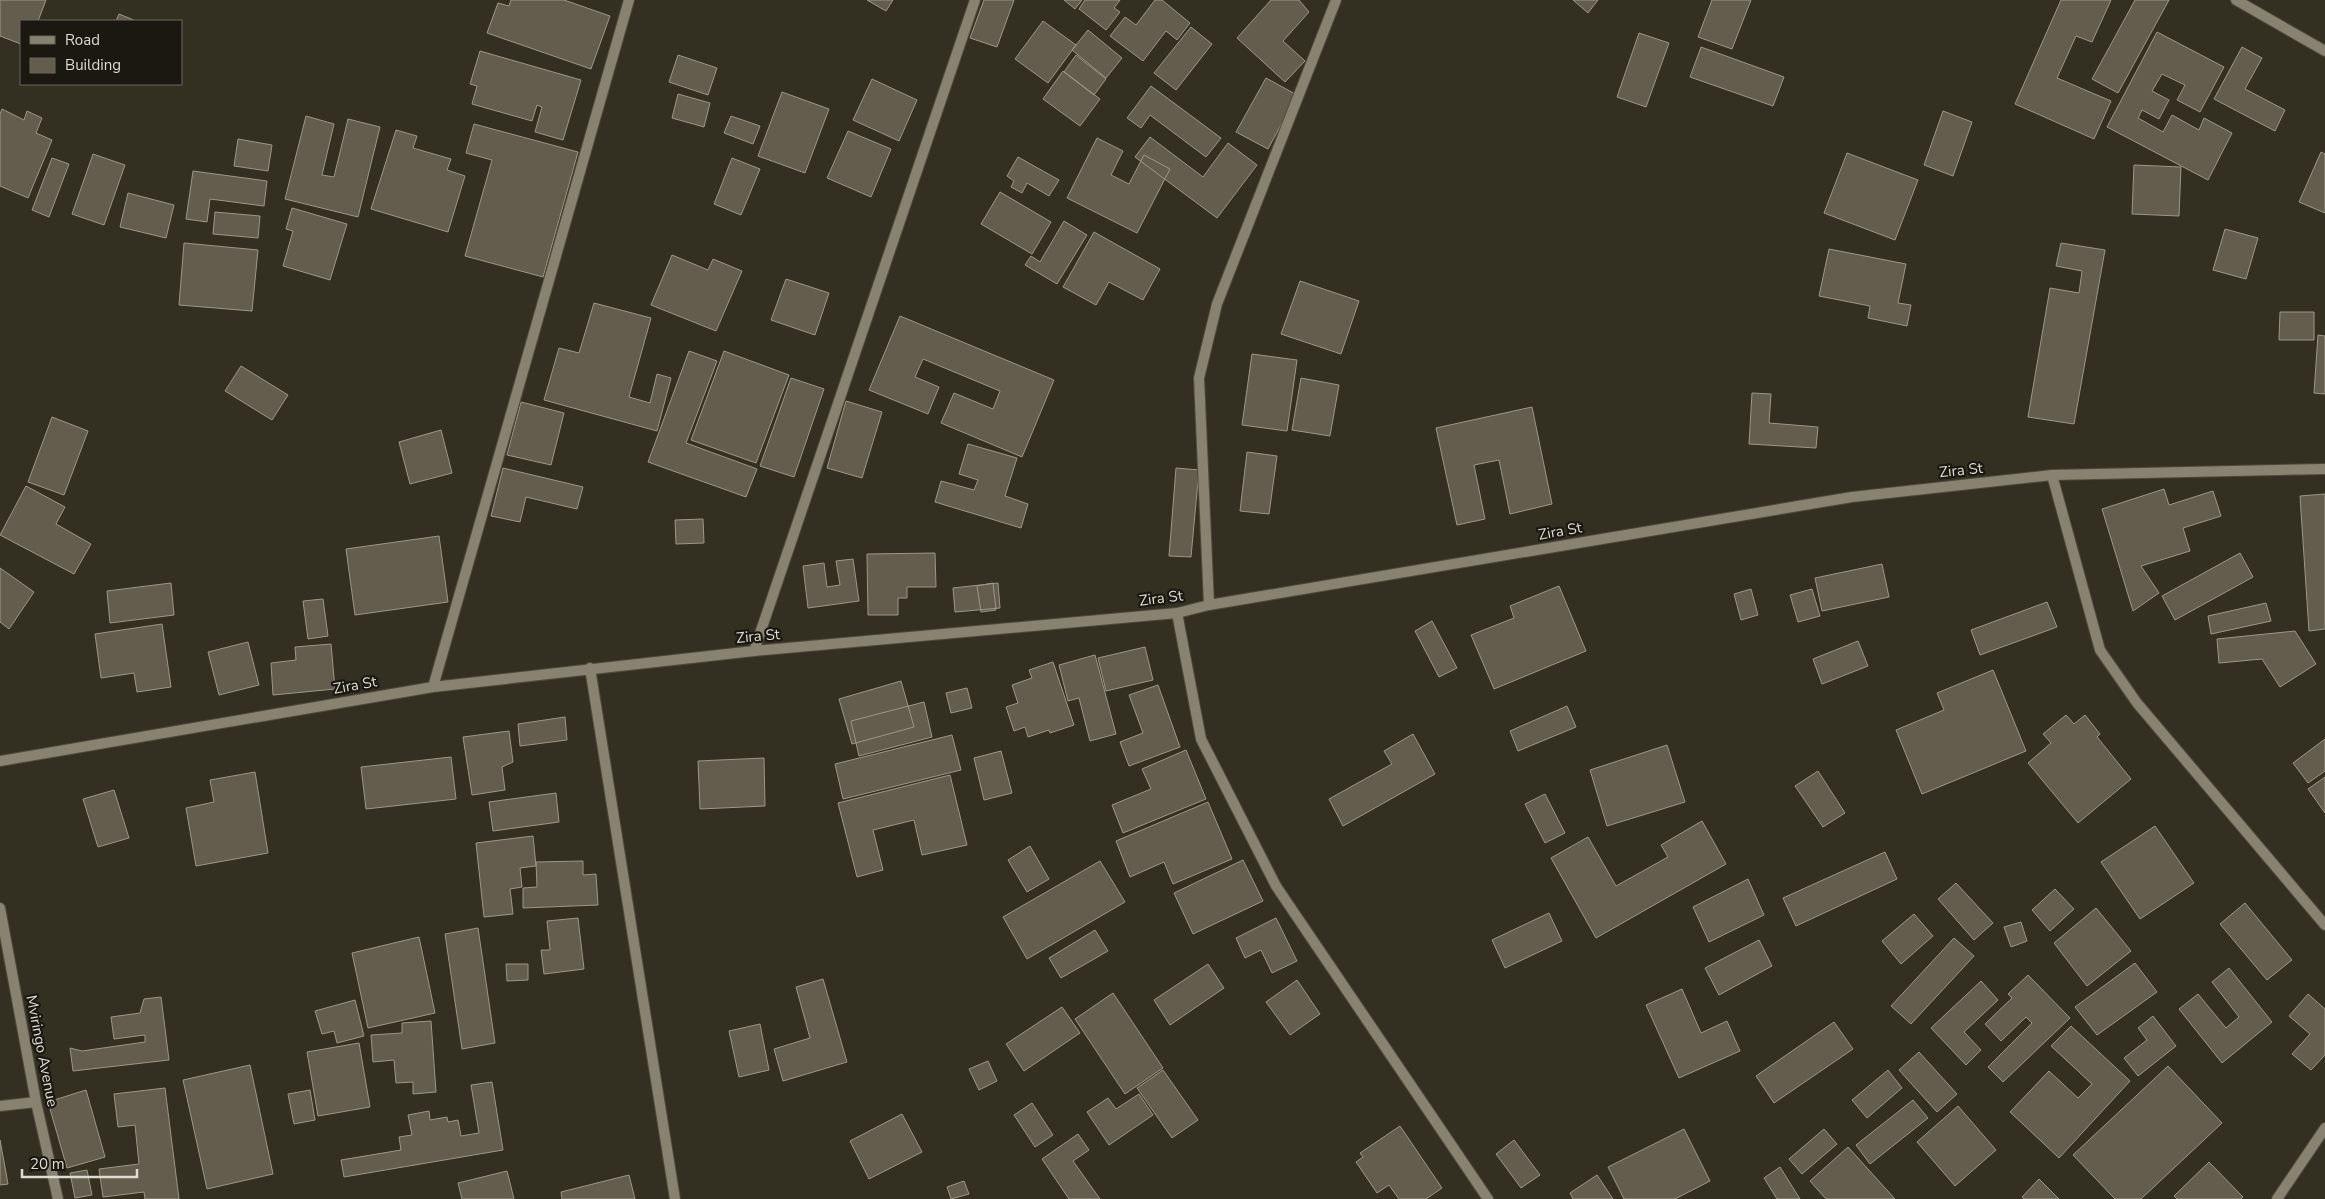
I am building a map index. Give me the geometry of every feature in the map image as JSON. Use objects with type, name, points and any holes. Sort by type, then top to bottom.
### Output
[{"type":"street","points":[[433,687],[629,0]]},
{"type":"street","points":[[754,651],[975,0]]},
{"type":"street","points":[[1209,606],[1199,378],[1217,304],[1336,0]]},
{"type":"street","points":[[2236,0],[2325,51]]},
{"type":"street","name":"Zira St","points":[[0,761],[433,687],[754,651],[1177,613],[1852,497],[2052,475],[2325,469]]},
{"type":"street","points":[[2052,475],[2100,650],[2137,703],[2325,926]]},
{"type":"street","points":[[1177,613],[1201,739],[1276,886],[1488,1199]]},
{"type":"street","points":[[590,668],[675,1199]]},
{"type":"street","name":"Mviringo Avenue","points":[[0,908],[36,1102],[58,1199]]},
{"type":"street","points":[[0,1106],[36,1102]]},
{"type":"street","points":[[2277,1199],[2325,1128]]},
{"type":"building","points":[[0,0],[46,0],[38,20],[20,20],[20,44],[0,36]]},
{"type":"building","points":[[511,0],[564,0],[610,16],[591,69],[487,33],[498,3],[509,6]]},
{"type":"building","points":[[867,0],[893,0],[886,11]]},
{"type":"building","points":[[984,0],[1014,0],[997,47],[970,38]]},
{"type":"building","points":[[1064,0],[1082,0],[1075,9]]},
{"type":"building","points":[[1085,0],[1120,0],[1114,8],[1120,12],[1106,30],[1079,9]]},
{"type":"building","points":[[1155,0],[1162,0],[1190,23],[1177,40],[1166,31],[1143,61],[1110,36],[1125,17],[1136,25]]},
{"type":"building","points":[[1271,0],[1299,0],[1309,12],[1283,41],[1305,61],[1285,82],[1237,38]]},
{"type":"building","points":[[1573,0],[1598,0],[1588,13]]},
{"type":"building","points":[[1712,0],[1751,0],[1732,49],[1698,37]]},
{"type":"building","points":[[2061,0],[2111,0],[2092,42],[2076,36],[2057,78],[2111,101],[2094,139],[2015,104]]},
{"type":"building","points":[[2135,0],[2169,0],[2118,93],[2092,79]]},
{"type":"building","points":[[119,14],[134,20],[116,20]]},
{"type":"building","points":[[1043,21],[1076,45],[1048,83],[1015,59]]},
{"type":"building","points":[[1191,27],[1212,44],[1176,90],[1154,73]]},
{"type":"building","points":[[1088,30],[1122,58],[1106,78],[1072,50]]},
{"type":"building","points":[[2157,32],[2224,67],[2200,112],[2177,100],[2185,85],[2162,74],[2152,91],[2169,100],[2159,119],[2142,110],[2138,118],[2163,132],[2172,115],[2199,130],[2204,118],[2232,133],[2208,180],[2107,127]]},
{"type":"building","points":[[1639,33],[1669,43],[1646,107],[1617,97]]},
{"type":"building","points":[[1701,47],[1784,77],[1773,106],[1690,77]]},
{"type":"building","points":[[2242,47],[2262,58],[2245,89],[2285,110],[2275,131],[2214,99]]},
{"type":"building","points":[[480,51],[581,80],[563,140],[535,132],[542,107],[537,105],[532,121],[472,104],[477,86],[470,84]]},
{"type":"building","points":[[678,55],[717,68],[708,95],[669,82]]},
{"type":"building","points":[[1076,55],[1106,79],[1094,95],[1064,72]]},
{"type":"building","points":[[1063,71],[1100,99],[1080,126],[1043,99]]},
{"type":"building","points":[[1266,78],[1297,95],[1268,149],[1236,132]]},
{"type":"building","points":[[872,79],[917,100],[899,141],[853,120]]},
{"type":"building","points":[[1151,86],[1221,138],[1206,157],[1150,115],[1141,128],[1127,118]]},
{"type":"building","points":[[782,92],[829,109],[805,173],[758,156]]},
{"type":"building","points":[[678,94],[710,103],[704,127],[672,118]]},
{"type":"building","points":[[2,109],[24,120],[27,111],[42,118],[36,133],[52,140],[28,198],[0,186],[0,114]]},
{"type":"building","points":[[1943,111],[1972,122],[1953,176],[1924,165]]},
{"type":"building","points":[[306,116],[334,124],[322,175],[334,177],[348,119],[380,127],[358,217],[285,199]]},
{"type":"building","points":[[731,116],[760,126],[753,144],[724,133]]},
{"type":"building","points":[[474,124],[578,152],[543,277],[465,256],[492,160],[466,153]]},
{"type":"building","points":[[396,130],[417,136],[413,148],[451,159],[447,170],[465,176],[448,232],[371,209]]},
{"type":"building","points":[[848,131],[891,149],[871,197],[827,178]]},
{"type":"building","points":[[1150,137],[1203,177],[1228,143],[1257,165],[1217,218],[1135,157]]},
{"type":"building","points":[[1097,138],[1123,151],[1111,175],[1129,184],[1144,155],[1170,169],[1137,233],[1067,198]]},
{"type":"building","points":[[238,139],[272,145],[268,171],[234,166]]},
{"type":"building","points":[[2321,152],[2325,154],[2325,213],[2299,202]]},
{"type":"building","points":[[1847,153],[1918,180],[1895,240],[1824,213]]},
{"type":"building","points":[[93,154],[125,165],[104,225],[72,214]]},
{"type":"building","points":[[1018,157],[1059,180],[1049,196],[1027,183],[1022,193],[1011,187],[1014,181],[1007,176]]},
{"type":"building","points":[[52,158],[69,164],[49,217],[32,210]]},
{"type":"building","points":[[732,158],[760,169],[741,215],[714,204]]},
{"type":"building","points":[[2134,165],[2181,167],[2179,216],[2132,214]]},
{"type":"building","points":[[193,171],[267,181],[264,206],[210,199],[207,222],[186,219]]},
{"type":"building","points":[[1000,192],[1051,222],[1032,254],[981,224]]},
{"type":"building","points":[[128,193],[174,205],[166,238],[120,227]]},
{"type":"building","points":[[292,208],[347,224],[330,280],[283,266],[293,231],[286,229]]},
{"type":"building","points":[[215,212],[260,216],[258,238],[213,234]]},
{"type":"building","points":[[1064,221],[1087,235],[1057,284],[1025,265],[1031,256],[1040,262]]},
{"type":"building","points":[[2225,229],[2258,238],[2246,279],[2213,270]]},
{"type":"building","points":[[1094,232],[1160,269],[1143,300],[1109,282],[1096,305],[1063,287]]},
{"type":"building","points":[[184,243],[258,250],[252,311],[179,305]]},
{"type":"building","points":[[2061,243],[2105,250],[2074,424],[2028,417],[2050,288],[2079,293],[2082,271],[2056,266]]},
{"type":"building","points":[[1829,249],[1906,264],[1898,303],[1911,305],[1907,326],[1868,318],[1870,306],[1819,296]]},
{"type":"building","points":[[672,255],[708,270],[713,259],[742,271],[716,331],[651,305]]},
{"type":"building","points":[[786,279],[829,293],[815,335],[771,320]]},
{"type":"building","points":[[1300,281],[1359,301],[1341,354],[1281,334]]},
{"type":"building","points":[[594,303],[651,318],[629,397],[650,403],[657,374],[671,378],[657,431],[544,400],[559,348],[579,353]]},
{"type":"building","points":[[2280,312],[2314,312],[2314,340],[2279,340]]},
{"type":"building","points":[[900,316],[1054,380],[1022,457],[941,423],[954,393],[993,409],[1000,391],[923,359],[915,377],[939,387],[928,414],[869,390]]},
{"type":"building","points":[[2318,335],[2325,336],[2325,394],[2314,393]]},
{"type":"building","points":[[689,351],[717,361],[686,443],[757,469],[746,497],[648,462]]},
{"type":"building","points":[[724,351],[789,375],[756,463],[691,440]]},
{"type":"building","points":[[1252,354],[1297,360],[1287,431],[1242,425]]},
{"type":"building","points":[[241,366],[288,395],[272,420],[225,391]]},
{"type":"building","points":[[791,378],[824,389],[794,477],[760,466]]},
{"type":"building","points":[[1301,378],[1339,385],[1330,436],[1292,430]]},
{"type":"building","points":[[1752,393],[1771,394],[1769,423],[1818,427],[1816,448],[1749,444]]},
{"type":"building","points":[[846,401],[882,412],[862,478],[827,468]]},
{"type":"building","points":[[521,402],[564,413],[551,465],[507,455]]},
{"type":"building","points":[[1532,407],[1552,504],[1510,514],[1499,460],[1474,465],[1485,519],[1457,525],[1436,428]]},
{"type":"building","points":[[52,417],[88,431],[64,495],[28,482]]},
{"type":"building","points":[[441,430],[452,473],[410,484],[399,442]]},
{"type":"building","points":[[968,444],[1017,458],[1005,496],[1028,504],[1021,528],[935,502],[941,481],[974,490],[978,480],[959,474]]},
{"type":"building","points":[[1247,452],[1277,456],[1269,514],[1240,511]]},
{"type":"building","points":[[503,468],[583,487],[577,509],[526,497],[520,522],[491,516]]},
{"type":"building","points":[[1176,468],[1199,470],[1191,557],[1169,556]]},
{"type":"building","points":[[26,486],[65,507],[56,524],[91,544],[74,574],[0,535]]},
{"type":"building","points":[[2164,489],[2169,505],[2213,491],[2221,516],[2183,528],[2190,551],[2141,566],[2159,593],[2133,611],[2102,509]]},
{"type":"building","points":[[2325,494],[2325,629],[2309,631],[2300,496]]},
{"type":"building","points":[[703,519],[704,543],[676,544],[675,520]]},
{"type":"building","points":[[439,536],[448,602],[355,615],[346,549]]},
{"type":"building","points":[[935,553],[936,587],[907,587],[907,598],[898,598],[898,615],[868,615],[867,554]]},
{"type":"building","points":[[2240,553],[2253,577],[2175,620],[2162,596]]},
{"type":"building","points":[[853,559],[859,601],[808,608],[803,566],[824,563],[827,587],[840,585],[836,561]]},
{"type":"building","points":[[1882,564],[1889,597],[1822,611],[1815,578]]},
{"type":"building","points":[[0,568],[34,592],[9,629],[0,622]]},
{"type":"building","points":[[171,583],[174,615],[110,623],[107,591]]},
{"type":"building","points":[[993,583],[996,610],[981,612],[977,586]]},
{"type":"building","points":[[998,583],[1000,608],[955,612],[953,588]]},
{"type":"building","points":[[1559,586],[1586,651],[1494,689],[1471,635],[1514,618],[1510,606]]},
{"type":"building","points":[[1751,589],[1758,615],[1741,620],[1734,594]]},
{"type":"building","points":[[1812,589],[1820,616],[1798,622],[1790,595]]},
{"type":"building","points":[[323,599],[328,636],[308,639],[303,601]]},
{"type":"building","points":[[2047,602],[2057,627],[1980,655],[1971,630]]},
{"type":"building","points":[[2266,603],[2271,621],[2211,634],[2208,616]]},
{"type":"building","points":[[1432,621],[1457,668],[1439,677],[1415,631]]},
{"type":"building","points":[[162,624],[171,687],[137,692],[134,673],[101,678],[95,634]]},
{"type":"building","points":[[2295,631],[2316,664],[2280,687],[2262,659],[2219,663],[2217,639]]},
{"type":"building","points":[[1858,641],[1868,666],[1822,684],[1813,659]]},
{"type":"building","points":[[248,642],[259,685],[219,695],[208,652]]},
{"type":"building","points":[[331,644],[335,689],[273,695],[271,663],[296,660],[295,647]]},
{"type":"building","points":[[1145,647],[1153,680],[1106,691],[1098,658]]},
{"type":"building","points":[[1095,655],[1116,734],[1090,741],[1079,698],[1068,701],[1059,665]]},
{"type":"building","points":[[1053,662],[1074,725],[1050,733],[1049,730],[1028,737],[1025,727],[1014,731],[1006,707],[1018,703],[1012,685],[1032,678],[1029,670]]},
{"type":"building","points":[[1993,670],[2026,751],[1922,794],[1896,730],[1944,710],[1937,693]]},
{"type":"building","points":[[901,681],[914,727],[852,744],[839,699]]},
{"type":"building","points":[[1158,685],[1180,747],[1129,766],[1120,742],[1143,733],[1129,695]]},
{"type":"building","points":[[967,688],[972,708],[951,713],[946,693]]},
{"type":"building","points":[[924,702],[932,737],[859,756],[851,721]]},
{"type":"building","points":[[1567,706],[1576,727],[1518,751],[1510,731]]},
{"type":"building","points":[[2066,715],[2074,724],[2085,715],[2100,734],[2097,737],[2131,779],[2078,823],[2028,763],[2051,743],[2043,734]]},
{"type":"building","points":[[565,717],[567,740],[520,746],[518,724]]},
{"type":"building","points":[[509,731],[513,762],[502,767],[505,790],[472,795],[463,737]]},
{"type":"building","points":[[1413,734],[1435,774],[1343,826],[1329,799],[1392,764],[1384,751]]},
{"type":"building","points":[[952,735],[961,770],[843,799],[835,764]]},
{"type":"building","points":[[2325,739],[2325,771],[2308,783],[2293,763]]},
{"type":"building","points":[[1667,745],[1685,802],[1607,826],[1590,770]]},
{"type":"building","points":[[1186,750],[1206,799],[1123,833],[1112,805],[1151,789],[1142,769]]},
{"type":"building","points":[[1001,751],[1012,793],[984,800],[974,758]]},
{"type":"building","points":[[451,757],[456,799],[366,809],[361,767]]},
{"type":"building","points":[[764,758],[765,806],[700,809],[698,761]]},
{"type":"building","points":[[1818,771],[1845,813],[1823,827],[1795,786]]},
{"type":"building","points":[[255,772],[268,853],[196,866],[186,808],[214,802],[210,780]]},
{"type":"building","points":[[950,775],[967,845],[922,855],[914,820],[873,830],[883,870],[857,877],[838,803]]},
{"type":"building","points":[[2325,777],[2325,813],[2308,789]]},
{"type":"building","points":[[114,790],[129,838],[98,847],[83,799]]},
{"type":"building","points":[[556,793],[559,822],[493,831],[489,802]]},
{"type":"building","points":[[1545,794],[1565,833],[1545,843],[1525,804]]},
{"type":"building","points":[[1208,802],[1232,859],[1173,884],[1164,862],[1130,877],[1116,841]]},
{"type":"building","points":[[1702,821],[1726,864],[1596,938],[1551,858],[1588,837],[1616,886],[1668,857],[1661,845]]},
{"type":"building","points":[[2155,826],[2194,883],[2140,919],[2101,862]]},
{"type":"building","points":[[533,836],[536,866],[520,868],[522,887],[510,889],[513,914],[484,917],[476,843]]},
{"type":"building","points":[[1030,846],[1049,879],[1027,892],[1008,860]]},
{"type":"building","points":[[1885,852],[1897,879],[1796,926],[1783,898]]},
{"type":"building","points":[[1243,860],[1263,901],[1193,934],[1174,893]]},
{"type":"building","points":[[583,861],[583,875],[596,874],[598,905],[523,908],[523,888],[537,887],[536,862]]},
{"type":"building","points":[[1100,861],[1125,902],[1027,959],[1003,917]]},
{"type":"building","points":[[1748,879],[1764,915],[1709,942],[1693,907]]},
{"type":"building","points":[[1956,883],[1993,923],[1974,940],[1938,899]]},
{"type":"building","points":[[2055,889],[2074,909],[2050,931],[2032,910]]},
{"type":"building","points":[[2245,903],[2292,960],[2267,980],[2220,924]]},
{"type":"building","points":[[2096,908],[2131,951],[2087,986],[2054,943]]},
{"type":"building","points":[[1549,913],[1562,941],[1505,968],[1492,940]]},
{"type":"building","points":[[1914,914],[1933,936],[1901,964],[1882,941]]},
{"type":"building","points":[[578,918],[584,969],[544,974],[541,950],[550,950],[547,921]]},
{"type":"building","points":[[1276,918],[1297,961],[1272,973],[1261,950],[1245,958],[1236,938]]},
{"type":"building","points":[[2021,922],[2027,941],[2011,947],[2004,927]]},
{"type":"building","points":[[478,928],[495,1043],[462,1049],[445,934]]},
{"type":"building","points":[[1095,930],[1108,951],[1061,978],[1049,958]]},
{"type":"building","points":[[419,937],[435,1013],[368,1028],[352,953]]},
{"type":"building","points":[[1954,938],[1974,956],[1911,1024],[1891,1006]]},
{"type":"building","points":[[1759,940],[1772,966],[1719,995],[1705,968]]},
{"type":"building","points":[[2135,963],[2157,992],[2097,1035],[2075,1007]]},
{"type":"building","points":[[506,964],[528,964],[528,980],[507,981]]},
{"type":"building","points":[[1208,964],[1224,988],[1170,1025],[1154,1000]]},
{"type":"building","points":[[2229,968],[2272,1022],[2222,1063],[2179,1009],[2198,994],[2226,1028],[2239,1017],[2212,982]]},
{"type":"building","points":[[2028,975],[2070,1018],[2003,1082],[1988,1067],[2032,1023],[2026,1017],[2001,1041],[1985,1024],[2012,998],[2008,994]]},
{"type":"building","points":[[823,979],[847,1062],[783,1081],[774,1049],[810,1038],[796,987]]},
{"type":"building","points":[[1297,980],[1320,1014],[1290,1035],[1266,1002]]},
{"type":"building","points":[[1981,981],[1998,1000],[1964,1032],[1981,1050],[1966,1065],[1931,1028]]},
{"type":"building","points":[[1682,989],[1701,1033],[1727,1021],[1740,1051],[1679,1078],[1646,1005]]},
{"type":"building","points":[[1113,993],[1163,1068],[1125,1094],[1075,1019]]},
{"type":"building","points":[[2308,994],[2325,1009],[2325,1055],[2311,1070],[2292,1054],[2310,1034],[2289,1016]]},
{"type":"building","points":[[161,997],[169,1060],[73,1071],[70,1048],[82,1051],[145,1042],[145,1035],[114,1039],[111,1017],[140,1013],[144,999]]},
{"type":"building","points":[[355,1000],[364,1036],[337,1043],[334,1031],[322,1034],[315,1011]]},
{"type":"building","points":[[1062,1007],[1080,1033],[1024,1071],[1006,1044]]},
{"type":"building","points":[[2153,1016],[2176,1046],[2138,1076],[2124,1058],[2147,1040],[2138,1028]]},
{"type":"building","points":[[431,1021],[436,1092],[413,1094],[413,1082],[396,1083],[394,1060],[373,1062],[371,1035],[402,1033],[402,1023]]},
{"type":"building","points":[[1834,1022],[1853,1049],[1774,1103],[1756,1076]]},
{"type":"building","points":[[760,1024],[769,1070],[739,1077],[729,1031]]},
{"type":"building","points":[[2071,1026],[2130,1081],[2059,1158],[2010,1112],[2049,1071],[2078,1098],[2092,1084],[2051,1046]]},
{"type":"building","points":[[359,1043],[370,1107],[318,1116],[307,1052]]},
{"type":"building","points":[[1919,1052],[1957,1094],[1937,1112],[1899,1070]]},
{"type":"building","points":[[988,1061],[997,1081],[979,1090],[969,1069]]},
{"type":"building","points":[[250,1065],[273,1174],[207,1189],[183,1080]]},
{"type":"building","points":[[2168,1066],[2222,1123],[2141,1199],[2115,1199],[2073,1155]]},
{"type":"building","points":[[1163,1070],[1198,1120],[1172,1138],[1137,1088]]},
{"type":"building","points":[[1888,1070],[1902,1088],[1867,1118],[1852,1100]]},
{"type":"building","points":[[492,1082],[503,1150],[344,1177],[341,1160],[401,1150],[399,1137],[412,1135],[408,1115],[429,1111],[430,1120],[447,1117],[448,1122],[458,1120],[461,1136],[479,1133],[471,1085]]},
{"type":"building","points":[[165,1088],[179,1199],[145,1199],[144,1192],[103,1197],[99,1169],[139,1164],[135,1125],[118,1127],[114,1094]]},
{"type":"building","points":[[86,1090],[105,1157],[67,1168],[48,1102]]},
{"type":"building","points":[[310,1090],[315,1120],[294,1124],[288,1094]]},
{"type":"building","points":[[1139,1094],[1153,1115],[1109,1145],[1087,1112],[1108,1098],[1116,1109]]},
{"type":"building","points":[[1913,1100],[1928,1118],[1870,1164],[1856,1145]]},
{"type":"building","points":[[1032,1103],[1053,1135],[1035,1147],[1014,1115]]},
{"type":"building","points":[[1958,1106],[1996,1150],[1955,1186],[1917,1142]]},
{"type":"building","points":[[902,1114],[922,1152],[869,1179],[850,1141]]},
{"type":"building","points":[[1400,1126],[1442,1188],[1426,1199],[1399,1199],[1389,1185],[1377,1193],[1356,1162],[1363,1157],[1360,1153]]},
{"type":"building","points":[[1684,1129],[1710,1181],[1675,1199],[1624,1199],[1608,1167]]},
{"type":"building","points":[[1824,1129],[1837,1144],[1802,1174],[1789,1159]]},
{"type":"building","points":[[1078,1134],[1089,1150],[1073,1161],[1100,1199],[1069,1199],[1042,1159]]},
{"type":"building","points":[[0,1140],[8,1184],[0,1185]]},
{"type":"building","points":[[1514,1140],[1540,1175],[1521,1188],[1496,1154]]},
{"type":"building","points":[[1848,1147],[1895,1199],[1826,1199],[1810,1181]]},
{"type":"building","points":[[2209,1162],[2243,1197],[2241,1199],[2177,1199],[2174,1196]]},
{"type":"building","points":[[1780,1167],[1800,1199],[1777,1199],[1764,1178]]},
{"type":"building","points":[[87,1170],[92,1195],[75,1198],[70,1173]]},
{"type":"building","points":[[507,1171],[514,1199],[462,1199],[458,1183]]},
{"type":"building","points":[[629,1175],[635,1199],[562,1199],[561,1192]]},
{"type":"building","points":[[1597,1175],[1613,1199],[1573,1199],[1570,1193]]},
{"type":"building","points":[[2039,1179],[2059,1199],[2024,1199],[2022,1197]]},
{"type":"building","points":[[964,1181],[969,1194],[951,1199],[947,1187]]}]
